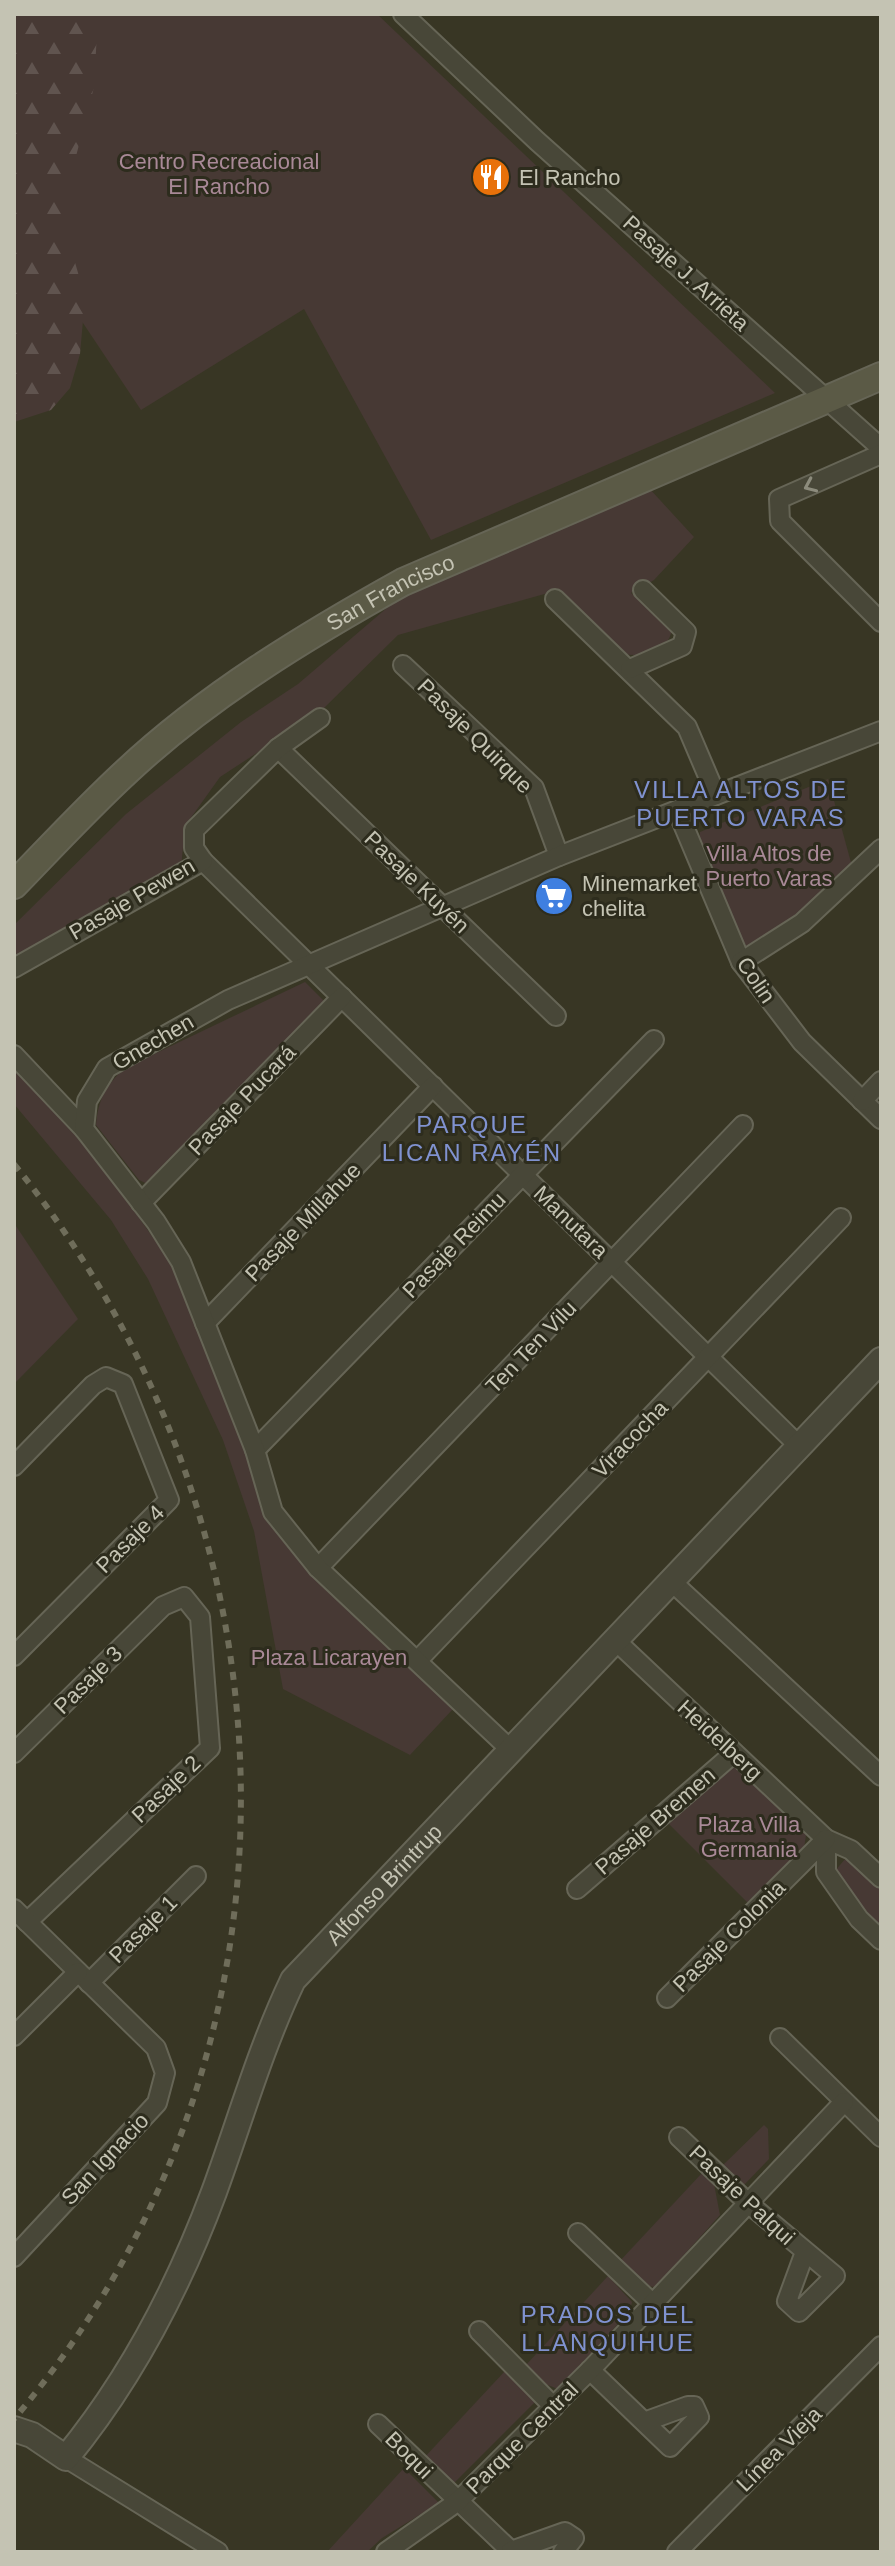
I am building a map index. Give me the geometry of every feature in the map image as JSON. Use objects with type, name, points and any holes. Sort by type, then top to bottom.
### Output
[{"type":"main road","name":"San Francisco","points":[[14,885],[127,771],[171,734],[264,666],[356,608],[403,582],[881,376]]},
{"type":"street","name":"Pasaje J. Arrieta","points":[[403,14],[537,141],[881,448]]},
{"type":"street","points":[[881,454],[779,499],[780,521],[881,622]]},
{"type":"street","points":[[630,669],[682,646],[686,632],[643,590]]},
{"type":"street","points":[[555,599],[687,727],[716,795]]},
{"type":"street","name":"Pasaje Quirque","points":[[403,665],[534,788],[559,856]]},
{"type":"street","name":"Pasaje Pewen","points":[[14,968],[203,861],[194,848],[194,830],[278,748],[320,718]]},
{"type":"street","name":"Gnechen","points":[[84,1129],[87,1101],[107,1068],[228,1000],[441,904],[881,731]]},
{"type":"street","name":"Pasaje Kuyén","points":[[278,748],[556,1016]]},
{"type":"street","name":"Colin","points":[[677,810],[741,962],[802,1042],[881,1119]]},
{"type":"street","points":[[741,962],[802,923],[881,849]]},
{"type":"street","name":"Manutara","points":[[203,861],[799,1446]]},
{"type":"street","name":"Pasaje Pucará","points":[[141,1203],[342,997]]},
{"type":"street","name":"Pasaje Reimu","points":[[255,1450],[654,1040]]},
{"type":"street","points":[[14,1055],[84,1129],[141,1203],[181,1262],[255,1450],[273,1512],[318,1568],[511,1750]]},
{"type":"street","points":[[862,1101],[881,1081]]},
{"type":"street","name":"Pasaje Millahue","points":[[205,1323],[433,1086]]},
{"type":"street","name":"Ten Ten Vilu","points":[[318,1568],[743,1125]]},
{"type":"street","name":"Viracocha","points":[[418,1660],[841,1218]]},
{"type":"street","name":"Alfonso Brintrup","points":[[66,2458],[129,2368],[182,2267],[214,2193],[269,2029],[293,1980],[881,1360]]},
{"type":"street","name":"Pasaje 4","points":[[14,1466],[93,1385],[106,1377],[123,1384],[169,1500],[14,1656]]},
{"type":"street","points":[[671,1581],[881,1776]]},
{"type":"street","name":"Pasaje 2","points":[[20,1915],[210,1748],[200,1617],[184,1597],[163,1606]]},
{"type":"street","name":"Pasaje 3","points":[[14,1753],[163,1606]]},
{"type":"street","name":"Heidelberg","points":[[615,1640],[826,1839],[851,1850],[881,1878]]},
{"type":"street","name":"Pasaje Bremen","points":[[577,1889],[734,1753]]},
{"type":"street","points":[[826,1839],[826,1872],[859,1919],[881,1940]]},
{"type":"street","name":"Pasaje Colonia","points":[[667,1998],[826,1839]]},
{"type":"street","name":"Pasaje 1","points":[[14,2036],[196,1876]]},
{"type":"street","points":[[20,1915],[84,1977]]},
{"type":"street","name":"San Ignacio","points":[[14,2257],[157,2103],[165,2073],[156,2048],[84,1977]]},
{"type":"street","points":[[780,2038],[881,2137]]},
{"type":"street","name":"Parque Central","points":[[386,2552],[457,2502],[554,2407],[844,2102]]},
{"type":"street","name":"Pasaje Palqui","points":[[679,2137],[805,2252]]},
{"type":"street","points":[[578,2233],[653,2304]]},
{"type":"street","points":[[479,2331],[554,2407]]},
{"type":"street","name":"Línea Vieja","points":[[677,2552],[881,2346]]},
{"type":"street","points":[[590,2370],[644,2422]]},
{"type":"street","name":"Boqui","points":[[378,2424],[511,2552],[565,2532],[574,2538],[563,2552]]},
{"type":"street","points":[[14,2429],[32,2435],[218,2552]]},
{"type":"green space","points":[[14,14],[98,14],[94,87],[61,214],[85,297],[80,354],[70,388],[51,410],[14,422]]},
{"type":"green space","name":"Centro Recreacional El Rancho","points":[[83,14],[377,14],[775,393],[431,540],[304,309],[141,410],[51,275]]},
{"type":"green space","points":[[648,487],[694,537],[654,580],[649,583],[644,580],[631,593],[672,629],[661,648],[647,654],[624,654],[555,591],[398,635],[321,711],[220,777],[185,826],[181,868],[14,959],[14,925],[126,814],[241,722],[298,684],[402,595]]},
{"type":"green space","name":"Villa Altos de Puerto Varas","points":[[828,779],[852,866],[797,919],[749,949],[739,937],[700,846],[700,832]]},
{"type":"green space","points":[[305,982],[326,1003],[152,1186],[139,1180],[96,1125],[101,1100],[113,1080],[125,1068]]},
{"type":"green space","name":"Plaza Licarayen","points":[[14,1066],[84,1141],[172,1264],[281,1529],[296,1556],[453,1709],[410,1755],[283,1689],[254,1531],[223,1440],[148,1279],[111,1220],[14,1104]]},
{"type":"green space","points":[[14,1223],[78,1319],[14,1384]]},
{"type":"green space","name":"Plaza Villa Germania","points":[[740,1765],[807,1829],[804,1848],[750,1905],[669,1824],[725,1768]]},
{"type":"green space","name":"Plaza Villa Germania","points":[[846,1858],[858,1863],[881,1884],[881,1932],[863,1915],[834,1872]]},
{"type":"green space","points":[[764,2125],[768,2129],[769,2159],[744,2185],[722,2166]]},
{"type":"green space","name":"PRADOS DEL LLANQUIHUE","points":[[703,2172],[714,2184],[720,2215],[655,2287],[641,2285],[619,2262]]},
{"type":"green space","name":"PRADOS DEL LLANQUIHUE","points":[[608,2276],[632,2302],[630,2311],[558,2389],[540,2382],[526,2365]]},
{"type":"green space","name":"PRADOS DEL LLANQUIHUE","points":[[505,2371],[535,2402],[455,2482],[445,2483],[423,2459]]},
{"type":"green space","points":[[404,2468],[439,2503],[382,2538],[367,2552],[327,2552]]},
{"type":"railway","points":[[14,1164],[112,1308],[182,1464],[226,1626],[241,1792],[228,1958],[186,2121],[115,2275],[14,2419]]},
{"type":"place","name":"El Rancho","points":[[491,177]]},
{"type":"place","name":"Minemarket chelita","points":[[554,896]]},
{"type":"district","name":"VILLA ALTOS DE PUERTO VARAS","points":[[741,803]]},
{"type":"district","name":"PARQUE LICAN RAYÉN","points":[[472,1138]]},
{"type":"district","name":"PRADOS DEL LLANQUIHUE","points":[[608,2328]]}]
